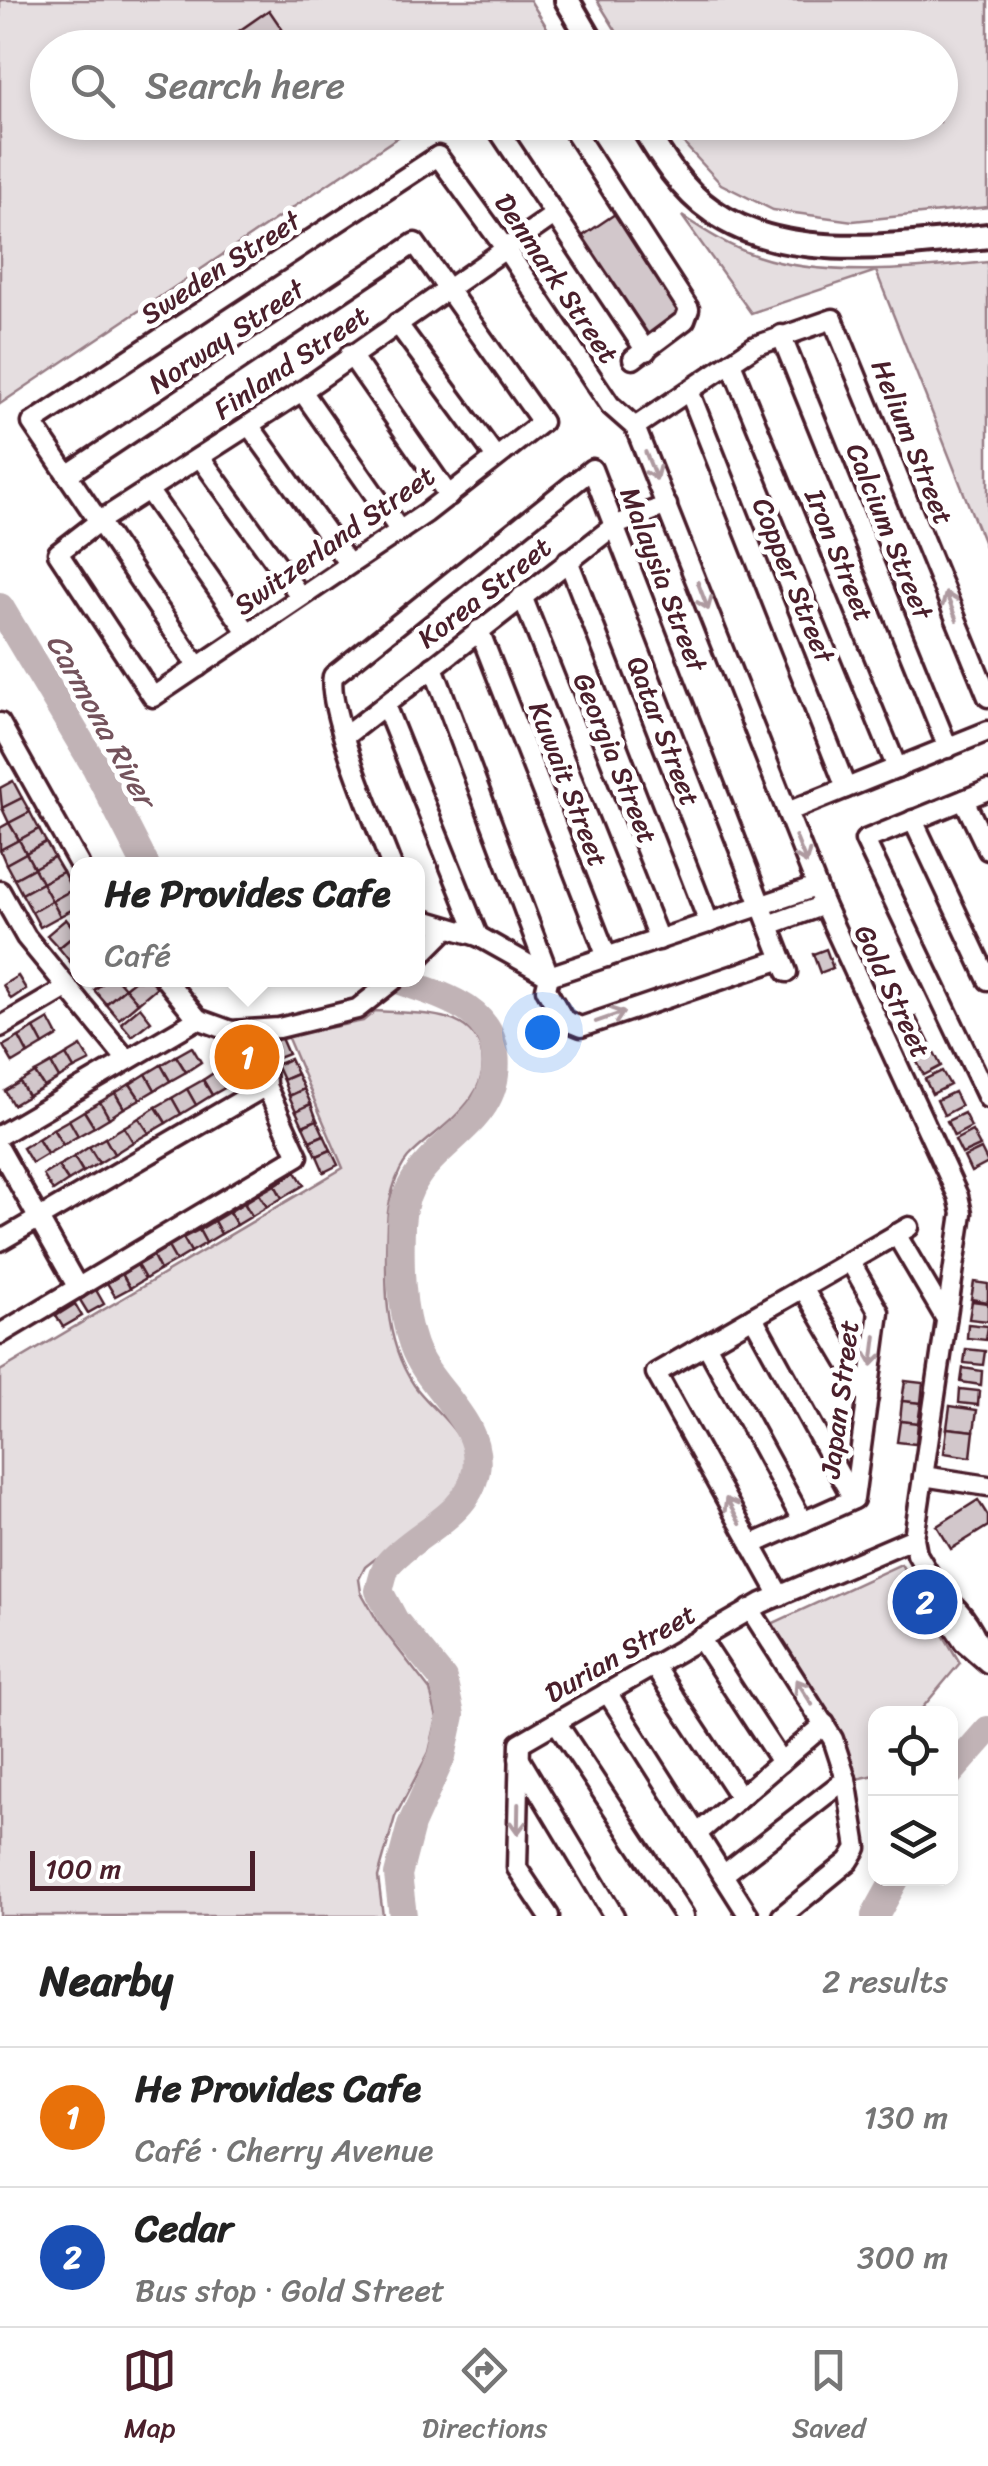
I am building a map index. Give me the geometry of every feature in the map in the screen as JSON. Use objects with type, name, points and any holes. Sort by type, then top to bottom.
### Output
[{"type":"main road","points":[[567,0],[585,30]]},
{"type":"main road","points":[[651,140],[688,190],[712,212],[736,226],[830,247],[988,236]]},
{"type":"street","points":[[506,140],[639,355],[685,320],[690,309],[580,140]]},
{"type":"street","name":"Denmark Street","points":[[438,156],[610,404],[635,427]]},
{"type":"street","name":"Sweden Street","points":[[67,476],[32,424],[438,156]]},
{"type":"street","name":"Finland Street","points":[[153,697],[58,553],[98,522],[302,391],[554,215]]},
{"type":"street","name":"Norway Street","points":[[67,476],[415,243],[447,290]]},
{"type":"street","name":"Switzerland Street","points":[[153,697],[400,531],[542,422],[447,290]]},
{"type":"street","name":"Helium Street","points":[[781,335],[834,319],[988,696]]},
{"type":"street","points":[[397,323],[496,456]]},
{"type":"street","points":[[635,427],[755,346],[781,335]]},
{"type":"street","name":"Calcium Street","points":[[781,335],[948,748]]},
{"type":"street","points":[[350,354],[449,496]]},
{"type":"street","name":"Iron Street","points":[[731,363],[897,768]]},
{"type":"street","points":[[302,391],[400,531]]},
{"type":"street","name":"Copper Street","points":[[690,392],[846,788]]},
{"type":"street","points":[[249,424],[348,563]]},
{"type":"street","name":"Gold Street","points":[[635,427],[820,896],[958,1196],[962,1213],[914,1538]]},
{"type":"street","points":[[200,456],[300,596]]},
{"type":"street","name":"Malaysia Street","points":[[344,737],[331,686],[338,670],[592,469],[784,965],[580,1027],[564,1020],[546,989],[549,976]]},
{"type":"street","points":[[67,476],[198,667]]},
{"type":"street","points":[[148,490],[248,633]]},
{"type":"street","name":"Korea Street","points":[[344,737],[614,526],[667,506]]},
{"type":"street","name":"Qatar Street","points":[[568,560],[709,923]]},
{"type":"street","name":"Georgia Street","points":[[522,596],[659,940]]},
{"type":"street","name":"Kuwait Street","points":[[479,630],[607,957]]},
{"type":"street","points":[[433,667],[549,976]]},
{"type":"street","points":[[385,705],[478,936]]},
{"type":"street","points":[[0,723],[75,857]]},
{"type":"street","points":[[787,812],[988,731]]},
{"type":"street","points":[[344,737],[387,857]]},
{"type":"street","points":[[988,790],[865,840],[988,1098]]},
{"type":"street","points":[[964,800],[988,850]]},
{"type":"street","points":[[914,820],[988,980]]},
{"type":"street","points":[[425,921],[478,936],[549,976],[761,906],[820,896]]},
{"type":"street","points":[[768,925],[820,896]]},
{"type":"street","points":[[2,900],[26,937],[127,1060]]},
{"type":"street","points":[[425,952],[448,928]]},
{"type":"street","points":[[0,1027],[68,987]]},
{"type":"street","points":[[172,987],[198,1019],[218,1029],[242,1030],[279,1028],[358,1009],[386,987]]},
{"type":"street","points":[[0,1135],[198,1019]]},
{"type":"street","points":[[0,1334],[298,1156],[266,1086],[265,1066]]},
{"type":"street","points":[[0,1241],[266,1086]]},
{"type":"street","points":[[0,1150],[78,1288]]},
{"type":"street","points":[[780,1596],[656,1373],[902,1231],[946,1319]]},
{"type":"street","name":"Japan Street","points":[[751,1545],[854,1499],[879,1312],[850,1261]]},
{"type":"street","points":[[803,1288],[869,1398]]},
{"type":"street","points":[[753,1317],[854,1499]]},
{"type":"street","points":[[706,1344],[803,1522]]},
{"type":"street","points":[[924,1476],[988,1486]]},
{"type":"street","points":[[914,1538],[917,1554],[941,1594],[964,1613],[976,1633],[986,1661]]},
{"type":"street","name":"Durian Street","points":[[519,1758],[520,1743],[750,1609],[914,1538]]},
{"type":"street","points":[[750,1609],[825,1724],[846,1779],[857,1848],[849,1860],[782,1916]]},
{"type":"street","points":[[700,1638],[781,1762]]},
{"type":"street","points":[[653,1666],[740,1798]]},
{"type":"street","points":[[607,1692],[749,1916]]},
{"type":"street","points":[[556,1722],[684,1916]]},
{"type":"street","points":[[697,1834],[825,1724]]},
{"type":"street","points":[[519,1758],[518,1868],[549,1916]]},
{"type":"street","points":[[519,1758],[614,1916]]},
{"type":"street","points":[[723,1875],[846,1779]]},
{"type":"shaded area","points":[[0,0],[530,0],[549,30],[30,30],[30,140],[394,140],[0,404]]},
{"type":"shaded area","points":[[597,0],[988,0],[988,207],[853,221],[773,210],[721,184],[682,140],[958,140],[958,30],[616,30]]},
{"type":"shaded area","points":[[682,216],[747,252],[812,268],[872,270],[988,262],[988,554],[876,271],[751,313]]},
{"type":"shaded area","points":[[375,1011],[452,1020],[475,1036],[483,1068],[479,1084],[460,1112],[403,1164],[388,1215],[386,1286],[396,1347],[414,1385],[461,1440],[466,1466],[456,1491],[365,1567],[359,1579],[361,1592],[381,1627],[430,1690],[437,1718],[429,1752],[395,1817],[378,1877],[383,1916],[0,1916],[0,1371],[343,1168],[287,1036],[363,1021]]},
{"type":"shaded area","points":[[901,1564],[960,1663],[924,1706],[868,1706],[868,1777],[852,1780],[769,1625]]},
{"type":"building","points":[[269,10],[283,30],[240,30]]},
{"type":"building","points":[[621,210],[688,309],[643,340],[575,241]]},
{"type":"building","points":[[13,781],[22,798],[2,808],[0,788]]},
{"type":"building","points":[[22,798],[30,812],[9,823],[2,808]]},
{"type":"building","points":[[30,812],[39,829],[19,840],[9,823]]},
{"type":"building","points":[[9,823],[19,840],[0,850],[0,828]]},
{"type":"building","points":[[39,829],[46,842],[26,853],[19,840]]},
{"type":"building","points":[[19,840],[26,853],[6,864],[0,850]]},
{"type":"building","points":[[46,842],[54,857],[34,868],[26,853]]},
{"type":"building","points":[[26,853],[34,868],[14,879],[6,864]]},
{"type":"building","points":[[54,857],[63,872],[42,883],[34,868]]},
{"type":"building","points":[[34,868],[42,883],[22,894],[14,879]]},
{"type":"building","points":[[63,872],[70,891],[52,901],[42,883]]},
{"type":"building","points":[[42,883],[52,901],[32,912],[22,894]]},
{"type":"building","points":[[70,891],[70,911],[60,916],[52,901]]},
{"type":"building","points":[[52,901],[60,916],[40,927],[32,912]]},
{"type":"building","points":[[66,919],[70,924],[70,939],[59,948],[47,935]]},
{"type":"building","points":[[70,939],[70,962],[59,948]]},
{"type":"building","points":[[826,949],[833,968],[820,973],[813,954]]},
{"type":"building","points":[[18,976],[26,989],[11,999],[3,985]]},
{"type":"building","points":[[98,987],[125,988],[106,1004],[94,990]]},
{"type":"building","points":[[126,987],[157,987],[138,1003]]},
{"type":"building","points":[[125,988],[138,1003],[119,1019],[106,1004]]},
{"type":"building","points":[[140,1007],[151,1021],[132,1036],[121,1023]]},
{"type":"building","points":[[916,1017],[923,1031],[906,1039],[899,1025]]},
{"type":"building","points":[[49,1019],[58,1036],[43,1045],[34,1028]]},
{"type":"building","points":[[34,1028],[43,1045],[28,1054],[19,1037]]},
{"type":"building","points":[[925,1034],[932,1048],[915,1057],[907,1042]]},
{"type":"building","points":[[19,1037],[28,1054],[13,1063],[3,1046]]},
{"type":"building","points":[[281,1038],[288,1054],[273,1060],[266,1045]]},
{"type":"building","points":[[81,1046],[90,1061],[74,1069],[66,1055]]},
{"type":"building","points":[[192,1047],[201,1062],[186,1072],[176,1056]]},
{"type":"building","points":[[250,1052],[258,1075],[239,1082],[231,1058]]},
{"type":"building","points":[[934,1052],[941,1066],[924,1075],[916,1060]]},
{"type":"building","points":[[66,1055],[74,1069],[59,1078],[51,1064]]},
{"type":"building","points":[[176,1056],[186,1072],[170,1081],[161,1065]]},
{"type":"building","points":[[290,1059],[297,1074],[283,1080],[276,1065]]},
{"type":"building","points":[[51,1064],[59,1078],[44,1087],[35,1073]]},
{"type":"building","points":[[161,1065],[170,1081],[155,1090],[146,1074]]},
{"type":"building","points":[[218,1070],[228,1086],[212,1095],[203,1080]]},
{"type":"building","points":[[942,1071],[950,1085],[932,1094],[925,1079]]},
{"type":"building","points":[[35,1073],[44,1087],[28,1096],[20,1082]]},
{"type":"building","points":[[146,1074],[155,1090],[140,1099],[130,1084]]},
{"type":"building","points":[[297,1074],[304,1089],[289,1096],[283,1080]]},
{"type":"building","points":[[203,1080],[212,1095],[196,1105],[187,1089]]},
{"type":"building","points":[[20,1082],[28,1096],[13,1105],[5,1091]]},
{"type":"building","points":[[130,1084],[140,1099],[124,1108],[115,1093]]},
{"type":"building","points":[[187,1089],[196,1105],[181,1114],[172,1098]]},
{"type":"building","points":[[304,1089],[311,1104],[296,1111],[289,1096]]},
{"type":"building","points":[[954,1092],[961,1106],[944,1115],[937,1100]]},
{"type":"building","points":[[115,1093],[124,1108],[109,1118],[100,1102]]},
{"type":"building","points":[[172,1098],[181,1114],[166,1123],[156,1107]]},
{"type":"building","points":[[100,1102],[109,1118],[94,1127],[84,1111]]},
{"type":"building","points":[[311,1104],[317,1120],[303,1126],[296,1111]]},
{"type":"building","points":[[156,1107],[166,1123],[149,1133],[139,1118]]},
{"type":"building","points":[[84,1111],[94,1127],[78,1136],[69,1120]]},
{"type":"building","points":[[964,1113],[971,1127],[954,1136],[947,1121]]},
{"type":"building","points":[[139,1118],[149,1133],[133,1142],[124,1127]]},
{"type":"building","points":[[69,1120],[78,1136],[63,1145],[53,1129]]},
{"type":"building","points":[[317,1120],[324,1135],[310,1141],[303,1126]]},
{"type":"building","points":[[124,1127],[133,1142],[114,1154],[105,1138]]},
{"type":"building","points":[[53,1129],[63,1145],[47,1154],[38,1139]]},
{"type":"building","points":[[972,1131],[980,1146],[962,1154],[955,1140]]},
{"type":"building","points":[[324,1135],[331,1150],[317,1156],[310,1141]]},
{"type":"building","points":[[105,1138],[114,1154],[99,1163],[89,1147]]},
{"type":"building","points":[[38,1139],[47,1154],[32,1163],[23,1148]]},
{"type":"building","points":[[89,1147],[99,1163],[83,1172],[74,1157]]},
{"type":"building","points":[[981,1149],[988,1163],[971,1172],[964,1157]]},
{"type":"building","points":[[331,1150],[338,1165],[324,1172],[317,1156]]},
{"type":"building","points":[[74,1157],[83,1172],[68,1181],[58,1166]]},
{"type":"building","points":[[58,1166],[68,1181],[53,1191],[43,1175]]},
{"type":"building","points":[[296,1172],[304,1185],[282,1198],[275,1185]]},
{"type":"building","points":[[275,1185],[282,1198],[267,1207],[259,1194]]},
{"type":"building","points":[[259,1194],[267,1207],[252,1216],[244,1203]]},
{"type":"building","points":[[244,1203],[252,1216],[237,1225],[229,1212]]},
{"type":"building","points":[[229,1212],[237,1225],[221,1234],[214,1221]]},
{"type":"building","points":[[214,1221],[221,1234],[206,1243],[199,1230]]},
{"type":"building","points":[[199,1230],[206,1243],[191,1252],[183,1238]]},
{"type":"building","points":[[183,1238],[191,1252],[176,1261],[168,1247]]},
{"type":"building","points":[[168,1247],[176,1261],[160,1270],[153,1256]]},
{"type":"building","points":[[153,1256],[160,1270],[145,1279],[137,1265]]},
{"type":"building","points":[[137,1265],[145,1279],[130,1288],[122,1274]]},
{"type":"building","points":[[122,1274],[130,1288],[115,1296],[107,1283]]},
{"type":"building","points":[[974,1282],[988,1284],[988,1302],[971,1299]]},
{"type":"building","points":[[96,1290],[104,1304],[88,1313],[80,1300]]},
{"type":"building","points":[[972,1301],[988,1303],[988,1321],[969,1319]]},
{"type":"building","points":[[75,1304],[82,1316],[63,1327],[56,1316]]},
{"type":"building","points":[[968,1324],[988,1326],[986,1340],[967,1338]]},
{"type":"building","points":[[966,1349],[985,1351],[983,1365],[964,1363]]},
{"type":"building","points":[[963,1368],[982,1371],[981,1385],[961,1382]]},
{"type":"building","points":[[905,1381],[923,1383],[921,1403],[902,1401]]},
{"type":"building","points":[[960,1389],[979,1391],[978,1405],[959,1403]]},
{"type":"building","points":[[902,1401],[921,1403],[918,1423],[900,1421]]},
{"type":"building","points":[[950,1406],[977,1410],[974,1431],[947,1428]]},
{"type":"building","points":[[900,1421],[918,1423],[916,1444],[897,1442]]},
{"type":"building","points":[[947,1428],[974,1431],[971,1457],[944,1453]]},
{"type":"building","points":[[978,1500],[988,1516],[988,1526],[951,1549],[937,1526]]},
{"type":"building","points":[[900,1586],[908,1586],[915,1597],[908,1608],[900,1608],[893,1601],[893,1593]]},
{"type":"waterway","name":"Carmona River","points":[[0,607],[95,766],[141,857]]},
{"type":"waterway","name":"Carmona River","points":[[403,1916],[398,1875],[411,1825],[442,1756],[451,1715],[443,1679],[395,1621],[379,1591],[389,1563],[463,1500],[476,1471],[476,1453],[464,1421],[430,1376],[413,1345],[403,1301],[401,1225],[406,1197],[418,1174],[485,1103],[494,1081],[495,1053],[483,1023],[471,1012],[417,987]]},
{"type":"waterway","points":[[958,1764],[988,1730]]},
{"type":"waterway","points":[[875,1916],[892,1886]]},
{"type":"place","name":"He Provides Cafe","points":[[247,1057]]},
{"type":"place","name":"Cedar","points":[[925,1602]]}]
